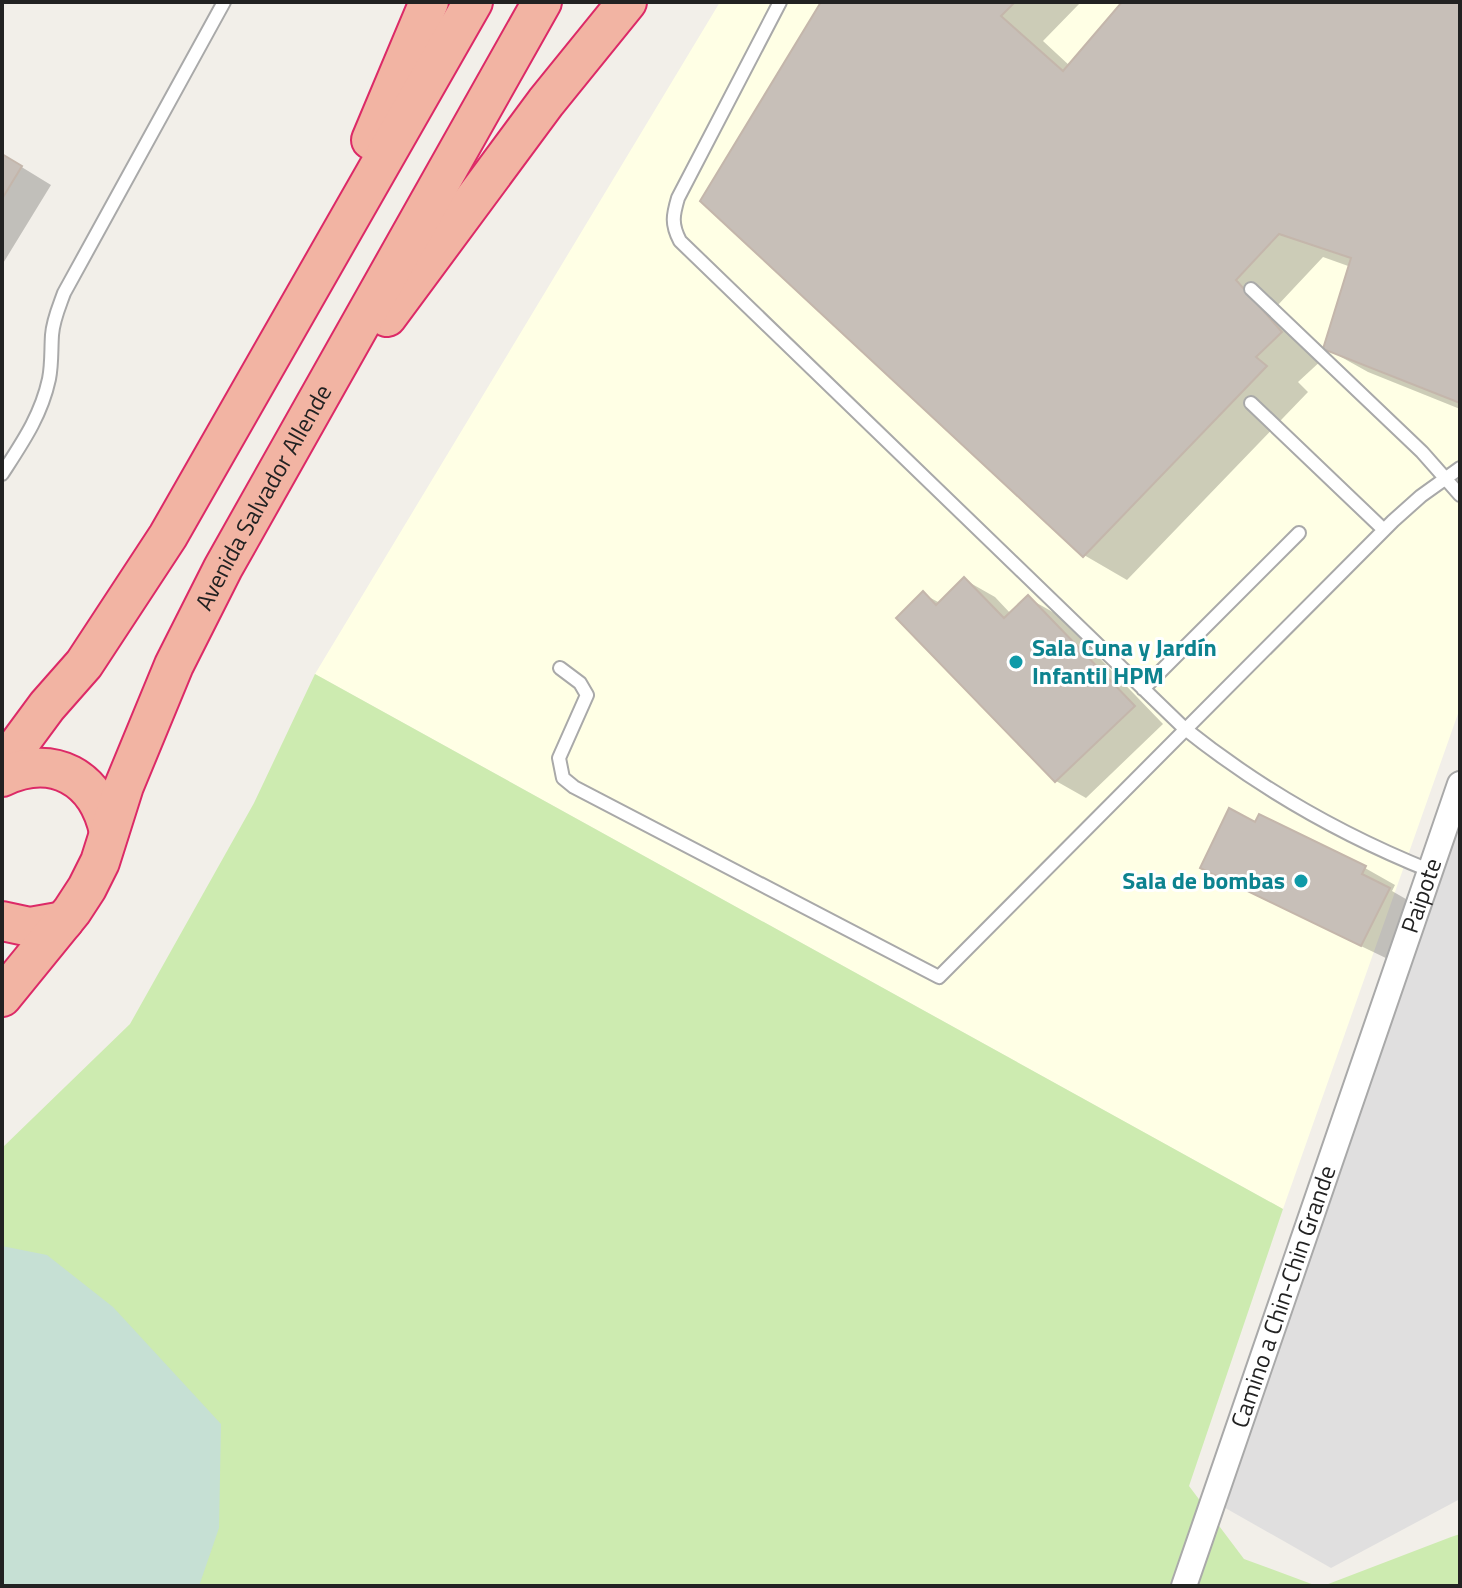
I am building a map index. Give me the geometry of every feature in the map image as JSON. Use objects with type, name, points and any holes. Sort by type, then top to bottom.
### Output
[{"type":"highway","points":[[304,300],[429,2]]},
{"type":"highway","points":[[2,767],[47,706],[84,664],[168,536],[473,2]]},
{"type":"highway","name":"Avenida Salvador Allende","points":[[2,997],[64,921],[94,875],[124,786],[174,665],[223,568],[542,2]]},
{"type":"highway","points":[[286,455],[546,102],[627,2]]},
{"type":"highway","points":[[2,777],[34,767],[67,773],[91,791],[100,803],[109,832]]},
{"type":"highway","points":[[2,921],[30,927],[64,921]]},
{"type":"street","name":"Paipote","points":[[1384,1007],[1460,785]]},
{"type":"street","name":"Camino a Chin-Chin Grande","points":[[1184,1586],[1384,1007]]},
{"type":"lane","points":[[2,474],[25,439],[45,396],[56,313],[64,293],[224,2]]},
{"type":"lane","points":[[780,2],[678,198],[672,216],[673,228],[680,241],[1184,728],[1242,772],[1311,815],[1381,851],[1431,871]]},
{"type":"lane","points":[[1251,289],[1460,495]]},
{"type":"lane","points":[[1251,403],[1384,530]]},
{"type":"lane","points":[[560,668],[580,683],[587,695],[559,758],[563,778],[574,787],[939,977],[1384,530],[1460,468]]},
{"type":"lane","points":[[1143,689],[1299,533]]},
{"type":"shaded area","points":[[720,2],[1460,2],[1460,708],[1283,1209],[315,674]]},
{"type":"shaded area","points":[[1460,800],[1460,1499],[1331,1568],[1213,1501]]},
{"type":"shaded area","points":[[2,1246],[47,1255],[113,1307],[221,1424],[219,1528],[199,1586],[2,1586]]},
{"type":"green space","points":[[315,674],[1283,1209],[1189,1486],[1244,1559],[1317,1586],[2,1586],[2,1148],[130,1024],[254,803]]},
{"type":"green space","points":[[1460,1534],[1460,1586],[1323,1586],[1451,1537]]},
{"type":"building","points":[[821,2],[1015,2],[1001,16],[1063,71],[1122,2],[1460,2],[1460,403],[1323,349],[1351,258],[1279,234],[1236,280],[1282,332],[1256,357],[1267,366],[1083,557],[700,201]]},
{"type":"building","points":[[2,154],[22,166],[2,199]]},
{"type":"building","name":"Sala Cuna y Jardín Infantil HPM","points":[[964,577],[1004,618],[1028,595],[1135,706],[1055,782],[896,618],[923,591],[936,605]]},
{"type":"building","name":"Sala de bombas","points":[[1229,808],[1255,822],[1259,814],[1366,866],[1362,874],[1390,888],[1361,946],[1200,868]]},
{"type":"place","name":"Sala Cuna y Jardín Infantil HPM","points":[[1016,662]]},
{"type":"place","name":"Sala de bombas","points":[[1301,881]]}]
